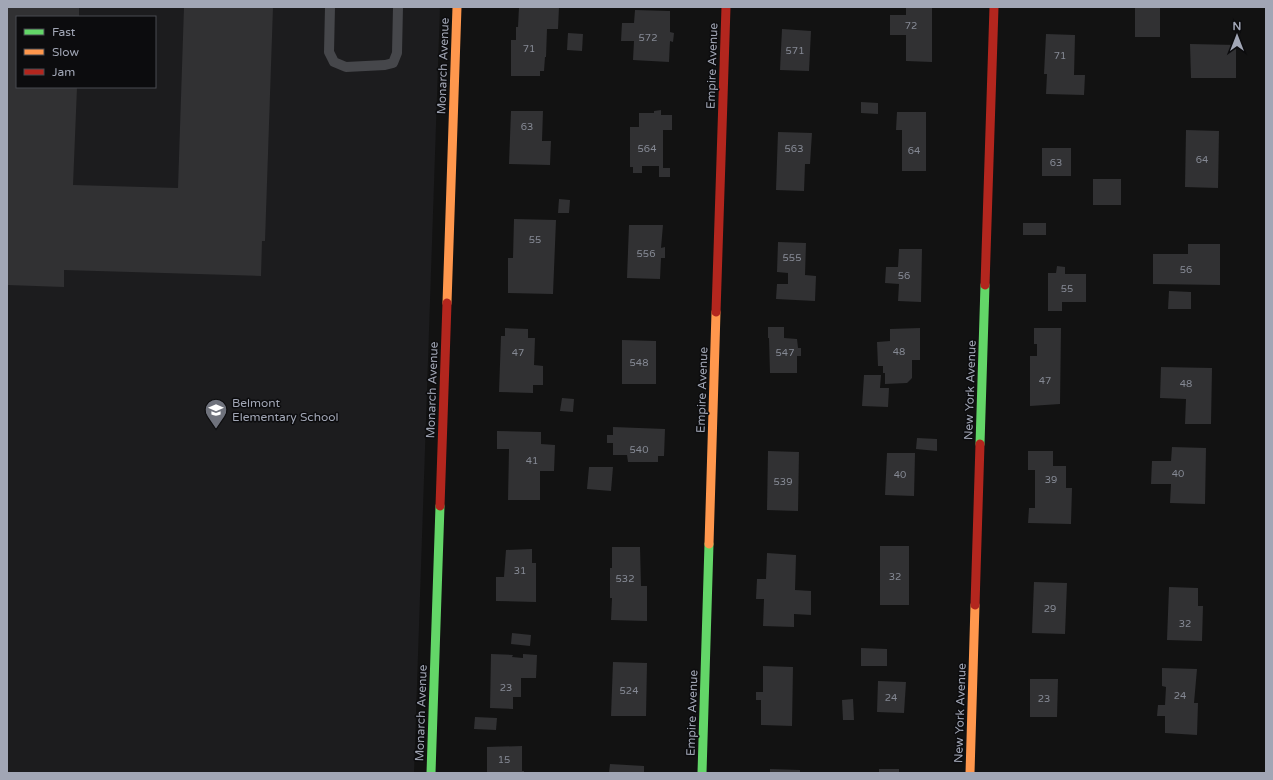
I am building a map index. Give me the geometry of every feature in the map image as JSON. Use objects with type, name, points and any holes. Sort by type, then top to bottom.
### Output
[{"type":"street","name":"Monarch Avenue","points":[[431,773],[456,7]]},
{"type":"street","name":"Empire Avenue","points":[[702,773],[726,7]]},
{"type":"street","name":"New York Avenue","points":[[970,773],[994,7]]},
{"type":"lane","points":[[330,7],[329,52],[334,62],[346,67],[386,65],[393,63],[397,53],[398,7]]},
{"type":"shaded area","name":"Belmont Elementary School","points":[[7,7],[440,7],[414,773],[7,773]]},
{"type":"building","points":[[7,7],[79,7],[79,16],[16,16],[16,88],[77,88],[73,185],[178,188],[184,7],[273,7],[265,241],[262,241],[261,276],[64,270],[64,287],[7,285]]},
{"type":"building","points":[[519,7],[559,7],[558,29],[547,29],[544,71],[540,71],[540,76],[511,76],[511,40],[516,40]]},
{"type":"building","points":[[906,7],[932,7],[932,62],[906,61],[906,35],[890,35],[890,15],[906,15]]},
{"type":"building","points":[[1135,7],[1160,7],[1160,37],[1135,37]]},
{"type":"building","points":[[635,10],[670,11],[670,32],[674,33],[673,42],[670,41],[669,62],[633,60],[634,41],[621,41],[622,23],[634,23]]},
{"type":"building","points":[[782,29],[811,31],[809,71],[780,70]]},
{"type":"building","points":[[568,33],[583,34],[582,51],[567,50]]},
{"type":"building","points":[[1046,34],[1075,35],[1074,75],[1085,75],[1084,95],[1046,94],[1047,74],[1044,74]]},
{"type":"building","points":[[1190,44],[1236,45],[1236,78],[1191,78]]},
{"type":"building","points":[[861,102],[878,103],[878,114],[861,113]]},
{"type":"building","points":[[661,110],[661,115],[672,115],[672,130],[663,130],[663,168],[670,168],[670,177],[659,177],[659,166],[642,166],[642,173],[633,173],[633,167],[630,167],[630,127],[639,127],[639,113],[654,113],[654,111]]},
{"type":"building","points":[[511,111],[543,111],[542,141],[551,141],[550,165],[509,164]]},
{"type":"building","points":[[897,112],[926,112],[926,171],[902,171],[902,130],[896,130]]},
{"type":"building","points":[[1186,130],[1219,131],[1218,188],[1185,187]]},
{"type":"building","points":[[778,132],[812,133],[810,164],[805,164],[804,191],[776,190]]},
{"type":"building","points":[[1042,148],[1071,148],[1071,176],[1042,176]]},
{"type":"building","points":[[1093,179],[1121,179],[1121,205],[1093,205]]},
{"type":"building","points":[[559,199],[570,200],[569,213],[558,213]]},
{"type":"building","points":[[514,219],[556,220],[553,294],[508,293],[508,258],[513,258]]},
{"type":"building","points":[[1023,223],[1046,223],[1046,235],[1023,235]]},
{"type":"building","points":[[629,225],[663,225],[661,248],[665,247],[665,258],[661,258],[660,279],[627,278]]},
{"type":"building","points":[[778,242],[806,243],[805,275],[816,276],[815,301],[776,299],[777,284],[788,284],[788,273],[777,272]]},
{"type":"building","points":[[1188,244],[1220,244],[1220,285],[1153,284],[1153,254],[1188,254]]},
{"type":"building","points":[[899,249],[922,249],[921,302],[898,301],[899,284],[885,283],[886,267],[898,267]]},
{"type":"building","points":[[1057,266],[1065,267],[1065,274],[1086,274],[1086,302],[1062,302],[1062,311],[1048,311],[1048,273],[1056,273]]},
{"type":"building","points":[[1169,291],[1191,292],[1191,309],[1168,309]]},
{"type":"building","points":[[768,327],[784,327],[784,338],[797,339],[798,348],[801,348],[801,356],[797,356],[797,373],[770,373]]},
{"type":"building","points":[[505,328],[528,329],[528,338],[535,338],[534,365],[543,366],[543,385],[533,385],[533,393],[499,392],[501,336],[505,336]]},
{"type":"building","points":[[920,328],[920,360],[912,360],[912,378],[907,383],[885,384],[885,373],[883,373],[883,366],[878,366],[877,342],[890,341],[890,329]]},
{"type":"building","points":[[1034,328],[1061,328],[1060,404],[1030,406],[1030,356],[1037,356],[1037,344],[1034,344]]},
{"type":"building","points":[[622,340],[656,341],[656,384],[622,384]]},
{"type":"building","points":[[1161,367],[1212,368],[1211,424],[1185,424],[1186,399],[1160,398]]},
{"type":"building","points":[[864,375],[881,375],[880,388],[889,388],[888,407],[862,406]]},
{"type":"building","points":[[562,398],[574,399],[573,412],[560,411]]},
{"type":"building","points":[[613,427],[665,429],[664,456],[658,456],[658,462],[628,462],[627,455],[613,455],[613,443],[607,443],[607,435],[613,435]]},
{"type":"building","points":[[497,431],[541,432],[541,444],[555,445],[554,471],[540,471],[540,500],[508,500],[509,449],[497,449]]},
{"type":"building","points":[[917,438],[937,439],[937,451],[916,449]]},
{"type":"building","points":[[1172,447],[1206,448],[1205,504],[1170,503],[1171,484],[1151,484],[1152,461],[1171,461]]},
{"type":"building","points":[[768,451],[799,452],[798,511],[767,510]]},
{"type":"building","points":[[1028,451],[1053,451],[1053,466],[1066,466],[1066,488],[1072,488],[1071,524],[1028,523],[1029,508],[1035,508],[1035,470],[1028,470]]},
{"type":"building","points":[[887,453],[915,453],[914,496],[885,495]]},
{"type":"building","points":[[589,467],[613,467],[611,491],[587,489]]},
{"type":"building","points":[[880,546],[909,546],[909,605],[880,605]]},
{"type":"building","points":[[612,547],[640,547],[641,586],[647,586],[647,621],[611,620],[612,598],[610,598],[610,568],[612,568]]},
{"type":"building","points":[[532,549],[532,563],[536,563],[536,602],[496,601],[496,577],[504,577],[506,550]]},
{"type":"building","points":[[767,553],[796,555],[795,590],[811,591],[811,615],[794,614],[794,627],[763,626],[764,599],[756,599],[757,579],[766,579]]},
{"type":"building","points":[[1034,582],[1067,583],[1065,634],[1032,633]]},
{"type":"building","points":[[1169,587],[1198,588],[1198,606],[1203,606],[1202,641],[1167,640]]},
{"type":"building","points":[[512,633],[531,635],[530,646],[511,644]]},
{"type":"building","points":[[861,648],[887,649],[887,666],[861,666]]},
{"type":"building","points":[[491,654],[513,655],[512,657],[523,658],[523,654],[537,655],[536,678],[521,678],[521,697],[513,697],[513,709],[490,708]]},
{"type":"building","points":[[613,662],[647,663],[646,716],[611,716]]},
{"type":"building","points":[[763,666],[793,667],[792,726],[761,725],[761,700],[756,700],[756,692],[763,692]]},
{"type":"building","points":[[1162,668],[1197,669],[1194,703],[1198,703],[1197,735],[1165,733],[1165,716],[1157,716],[1158,705],[1165,705],[1166,687],[1162,686]]},
{"type":"building","points":[[1030,679],[1058,679],[1057,717],[1030,717]]},
{"type":"building","points":[[878,681],[906,682],[904,713],[877,712]]},
{"type":"building","points":[[853,699],[854,720],[843,720],[842,700]]},
{"type":"building","points":[[475,717],[497,718],[496,730],[474,729]]},
{"type":"building","points":[[522,746],[522,771],[524,771],[524,773],[487,773],[487,747]]},
{"type":"building","points":[[610,764],[644,766],[644,773],[609,773]]},
{"type":"building","points":[[770,769],[800,770],[800,773],[770,773]]},
{"type":"building","points":[[879,769],[899,769],[899,773],[879,773]]},
{"type":"traffic: fast","points":[[980,444],[985,285]]},
{"type":"traffic: fast","points":[[431,773],[440,506]]},
{"type":"traffic: fast","points":[[702,773],[709,544]]},
{"type":"traffic: slow","points":[[447,303],[457,7]]},
{"type":"traffic: slow","points":[[709,544],[716,312]]},
{"type":"traffic: slow","points":[[970,773],[975,605]]},
{"type":"traffic: jam","points":[[716,312],[726,7]]},
{"type":"traffic: jam","points":[[985,285],[994,7]]},
{"type":"traffic: jam","points":[[440,506],[447,303]]},
{"type":"traffic: jam","points":[[975,605],[980,444]]},
{"type":"place","name":"Belmont Elementary School","points":[[216,430]]}]
